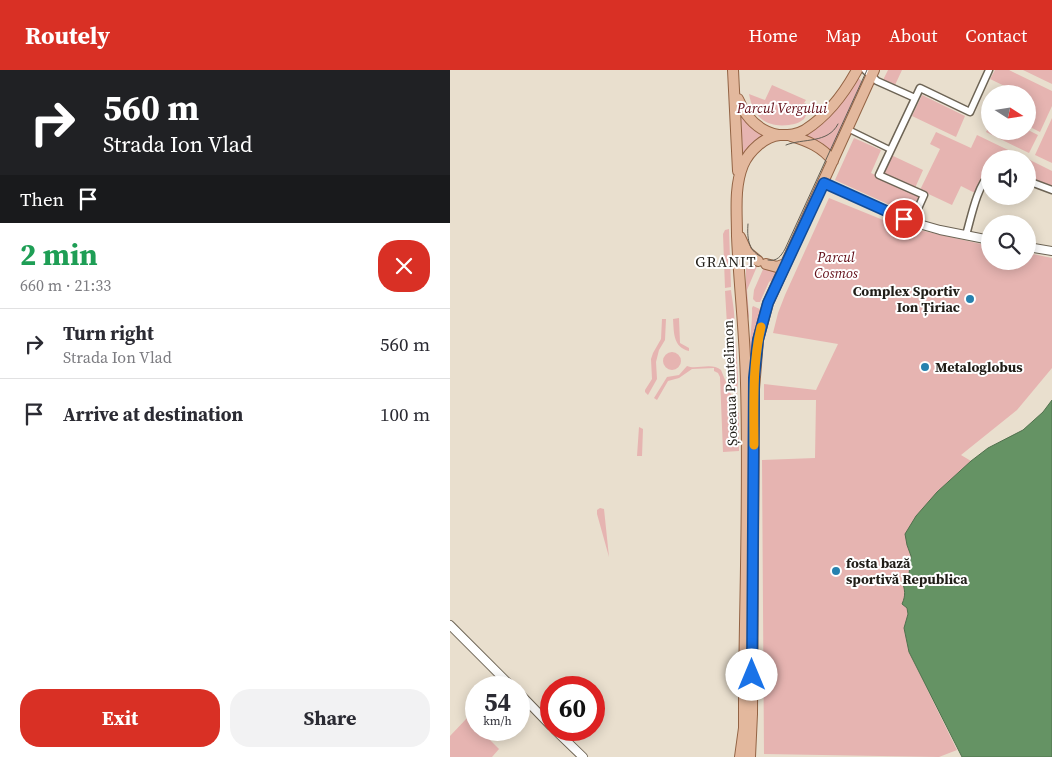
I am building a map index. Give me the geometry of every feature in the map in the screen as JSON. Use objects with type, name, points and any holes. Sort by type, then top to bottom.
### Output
[{"type":"main road","points":[[733,70],[738,161],[737,190]]},
{"type":"main road","points":[[791,136],[804,130],[827,111],[845,89],[857,70]]},
{"type":"main road","name":"Șoseaua Pantelimon","points":[[743,756],[751,741],[754,378],[756,353],[768,303],[848,129],[870,72]]},
{"type":"main road","points":[[735,93],[744,112],[754,124],[766,132],[791,136],[813,144],[833,161]]},
{"type":"main road","name":"Șoseaua Pantelimon","points":[[743,756],[747,417],[746,370],[739,286],[737,190],[746,158],[760,144],[778,135]]},
{"type":"main road","points":[[737,232],[748,252],[762,263],[776,267],[785,264]]},
{"type":"street","points":[[912,222],[924,196],[879,175],[920,88],[970,112],[990,70]]},
{"type":"street","points":[[870,72],[877,81],[915,98]]},
{"type":"street","points":[[848,129],[891,150]]},
{"type":"street","points":[[824,183],[912,222],[981,238]]},
{"type":"street","points":[[1036,184],[1052,190]]},
{"type":"street","points":[[966,235],[981,188]]},
{"type":"street","points":[[1036,249],[1052,252]]},
{"type":"street","points":[[450,625],[501,676]]},
{"type":"street","points":[[530,705],[540,715]]},
{"type":"street","points":[[567,741],[583,757]]},
{"type":"green space","points":[[888,70],[902,70],[895,85],[883,80]]},
{"type":"green space","points":[[995,70],[1009,70],[1052,91],[1052,106],[1040,132],[1036,130],[1036,85],[1002,85],[990,79]]},
{"type":"green space","points":[[1023,70],[1052,70],[1052,84]]},
{"type":"green space","points":[[857,77],[864,83],[835,155],[823,144],[803,135]]},
{"type":"green space","name":"Parcul Vergului","points":[[772,85],[806,100],[804,103],[807,104],[808,112],[804,119],[795,124],[774,125],[767,123],[757,115],[749,94],[765,100]]},
{"type":"green space","points":[[922,95],[965,116],[956,137],[912,116]]},
{"type":"green space","points":[[741,116],[765,136],[755,142],[743,156]]},
{"type":"green space","points":[[1052,118],[1052,163],[1036,155]]},
{"type":"green space","points":[[936,132],[971,148],[977,135],[981,137],[981,140],[987,140],[1008,150],[981,150],[981,185],[977,194],[961,186],[952,205],[920,190],[940,149],[930,144]]},
{"type":"green space","points":[[854,138],[881,150],[871,173],[921,196],[912,215],[835,180]]},
{"type":"green space","points":[[1002,140],[1036,140],[1030,150],[1023,150]]},
{"type":"green space","points":[[891,155],[923,170],[915,188],[883,173]]},
{"type":"green space","points":[[1036,163],[1052,171],[1052,186],[1036,180]]},
{"type":"green space","name":"Parcul Cosmos","points":[[829,198],[893,224],[981,244],[981,270],[1036,270],[1036,255],[1052,258],[1052,368],[1017,410],[961,455],[971,461],[937,492],[907,545],[912,564],[902,581],[905,592],[902,604],[907,608],[908,614],[904,628],[909,652],[957,750],[939,757],[764,754],[762,460],[815,458],[816,400],[764,400],[764,384],[816,390],[838,344],[773,333],[785,295]]},
{"type":"green space","points":[[729,229],[731,287],[725,288],[723,234],[725,230]]},
{"type":"green space","points":[[750,260],[758,264],[747,290],[749,316],[747,323],[744,289],[746,284],[746,267]]},
{"type":"green space","points":[[764,267],[777,271],[774,279],[769,282],[760,302],[756,302],[753,299],[754,290]]},
{"type":"green space","points":[[731,290],[734,324],[728,342],[725,291]]},
{"type":"green space","points":[[753,306],[762,310],[752,363],[750,343]]},
{"type":"green space","points":[[679,318],[680,343],[689,348],[689,351],[680,346],[675,339],[673,319]]},
{"type":"green space","points":[[662,319],[666,319],[665,340],[659,350],[656,362],[657,379],[648,395],[645,390],[652,379],[651,359],[661,339]]},
{"type":"green space","points":[[736,341],[738,378],[737,396],[727,352]]},
{"type":"green space","points":[[672,352],[678,355],[681,361],[678,367],[672,370],[666,367],[663,361],[666,355]]},
{"type":"green space","points":[[687,366],[709,366],[721,370],[739,414],[739,451],[723,452],[720,377],[714,371],[714,368],[692,369],[679,378],[668,381],[657,400],[654,398],[667,377],[679,375]]},
{"type":"green space","points":[[639,427],[643,429],[642,456],[637,456]]},
{"type":"green space","points":[[600,508],[604,509],[609,557],[597,514],[597,510]]},
{"type":"green space","points":[[465,720],[465,741],[491,741],[499,749],[492,757],[450,757],[450,736]]},
{"type":"shaded area","points":[[1052,400],[1052,757],[962,757],[909,652],[904,628],[908,614],[907,608],[902,604],[905,592],[902,581],[909,574],[911,556],[905,534],[916,516],[937,492],[971,461],[988,448],[1023,430],[1043,412]]},
{"type":"tram line","points":[[768,260],[776,259],[785,249],[867,70]]},
{"type":"tram line","points":[[786,145],[822,138],[834,130],[838,124]]},
{"type":"tram line","points":[[748,224],[749,243],[760,256]]},
{"type":"slow traffic","points":[[754,445],[754,378],[761,327]]},
{"type":"place","name":"Complex Sportiv Ion Țiriac","points":[[970,299]]},
{"type":"place","name":"Metaloglobus","points":[[925,367]]},
{"type":"place","name":"fosta bază sportivă Republica","points":[[836,571]]},
{"type":"district","name":"GRANIT","points":[[726,261]]},
{"type":"route","points":[[752,675],[754,378],[758,340],[768,303],[824,183],[904,219]]}]
